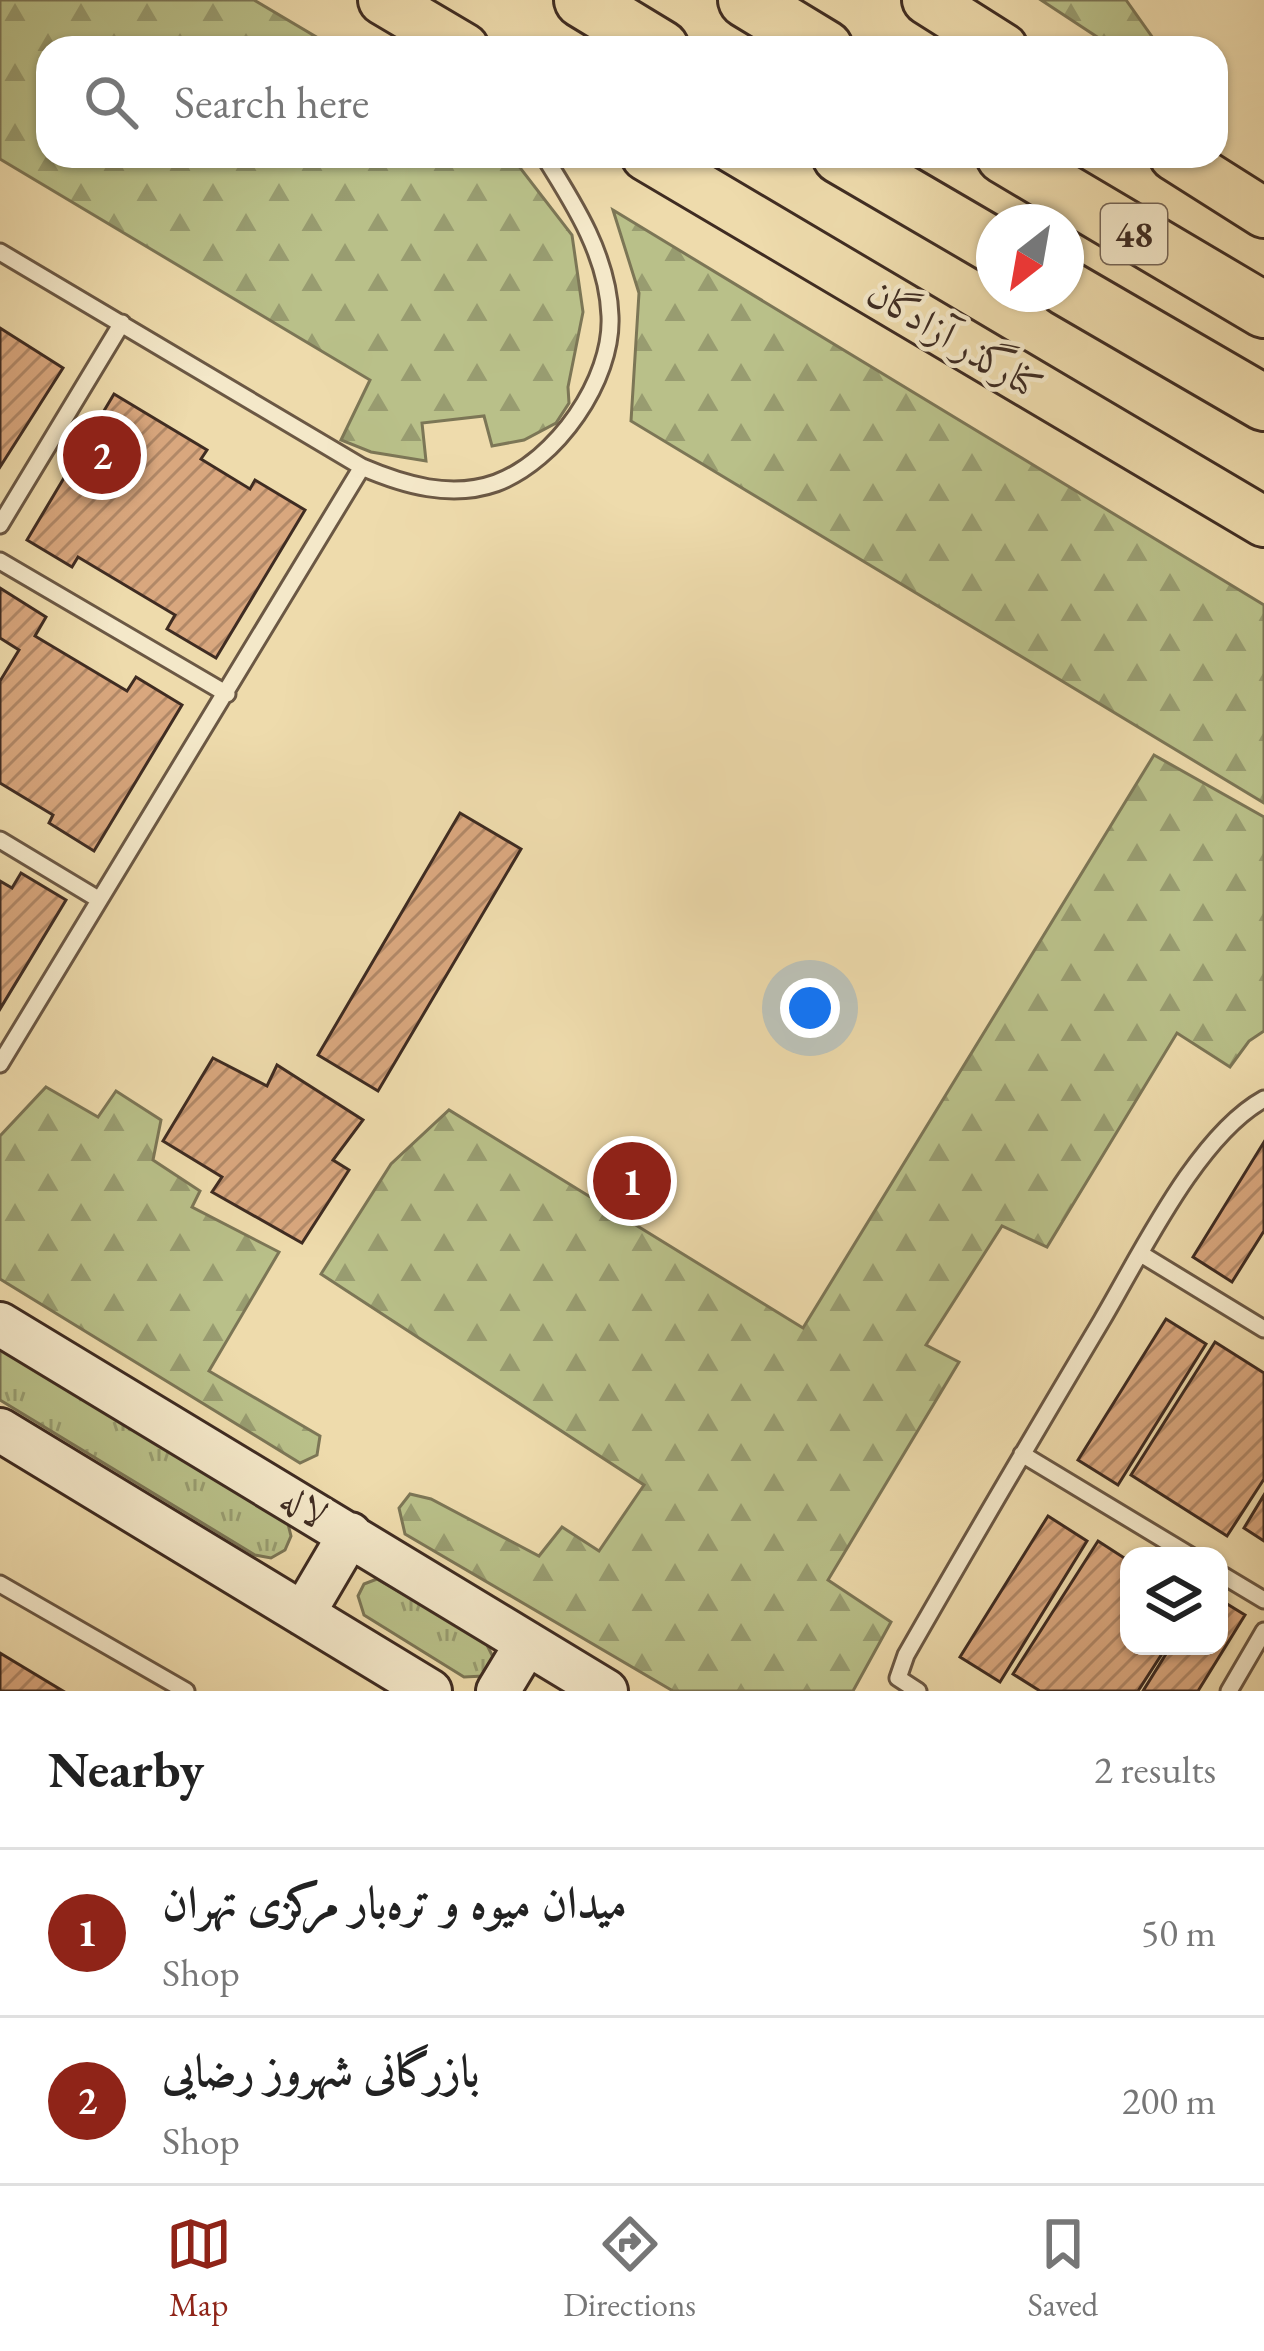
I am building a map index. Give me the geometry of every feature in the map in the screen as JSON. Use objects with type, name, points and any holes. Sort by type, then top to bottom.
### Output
[{"type":"highway","points":[[582,0],[641,36]]},
{"type":"highway","points":[[746,0],[805,36]]},
{"type":"highway","points":[[861,168],[976,235]]},
{"type":"highway","name":"48","points":[[1024,168],[1264,310]]},
{"type":"highway","name":"48","points":[[1084,299],[1264,404]]},
{"type":"main road","points":[[383,0],[440,36]]},
{"type":"main road","points":[[927,0],[984,36]]},
{"type":"main road","name":"کنارگذر آزادگان","points":[[666,168],[1264,522]]},
{"type":"main road","points":[[1193,168],[1264,213]]},
{"type":"street","points":[[1170,466],[1264,542]]},
{"type":"street","name":"لاله","points":[[0,1324],[606,1691]]},
{"type":"street","points":[[0,1430],[430,1691]]},
{"type":"street","points":[[303,1614],[350,1534]]},
{"type":"street","points":[[498,1691],[527,1642]]},
{"type":"lane","points":[[0,252],[362,467],[404,485],[444,490],[496,483],[531,462],[569,427],[608,348],[610,316],[602,263],[552,168]]},
{"type":"lane","points":[[0,525],[122,323]]},
{"type":"lane","points":[[0,1064],[362,467]]},
{"type":"lane","points":[[0,561],[227,694]]},
{"type":"lane","points":[[0,840],[98,898]]},
{"type":"lane","points":[[918,1691],[898,1678],[906,1655],[1022,1454],[1191,1171],[1248,1108],[1264,1099]]},
{"type":"lane","points":[[1141,1254],[1264,1329]]},
{"type":"lane","points":[[1022,1454],[1176,1547]]},
{"type":"lane","points":[[1228,1578],[1264,1600]]},
{"type":"lane","points":[[0,1584],[186,1691]]},
{"type":"lane","points":[[1229,1691],[1264,1631]]},
{"type":"green space","points":[[0,0],[254,0],[315,36],[36,36],[36,168],[520,168],[572,235],[583,312],[569,403],[556,423],[524,440],[492,446],[484,416],[422,423],[426,461],[371,452],[341,440],[370,380],[0,159]]},
{"type":"green space","points":[[1041,0],[1126,0],[1152,36],[1096,36]]},
{"type":"green space","points":[[613,210],[1264,605],[1264,803],[631,421],[639,293]]},
{"type":"green space","points":[[1154,755],[1264,817],[1264,1031],[1249,1041],[1230,1067],[1177,1033],[1047,1247],[1002,1226],[926,1345],[959,1362],[828,1580],[891,1622],[853,1691],[673,1691],[405,1534],[399,1508],[410,1494],[431,1499],[539,1556],[562,1527],[599,1551],[644,1485],[321,1274],[391,1164],[449,1110],[803,1328]]},
{"type":"green space","points":[[46,1087],[98,1117],[116,1091],[161,1120],[153,1160],[200,1191],[192,1207],[279,1252],[209,1371],[320,1436],[317,1455],[300,1463],[0,1279],[0,1136]]},
{"type":"green space","points":[[0,1346],[287,1520],[291,1536],[285,1550],[271,1558],[255,1555],[0,1400]]},
{"type":"green space","points":[[377,1579],[485,1641],[494,1659],[484,1676],[464,1677],[364,1615],[358,1596],[364,1584]]},
{"type":"building","points":[[0,328],[63,368],[0,467]]},
{"type":"building","points":[[114,394],[207,450],[201,459],[250,489],[255,480],[305,510],[216,658],[167,629],[175,615],[78,557],[72,567],[27,540]]},
{"type":"building","points":[[0,588],[46,617],[35,636],[127,691],[136,677],[182,705],[94,851],[49,823],[53,815],[0,783],[0,681],[19,650],[0,638]]},
{"type":"building","points":[[460,813],[521,849],[378,1091],[318,1055]]},
{"type":"building","points":[[21,873],[66,900],[0,1009],[0,881],[12,888]]},
{"type":"building","points":[[213,1058],[267,1086],[277,1065],[363,1120],[333,1160],[349,1170],[302,1243],[212,1192],[222,1177],[163,1141]]},
{"type":"building","points":[[1264,1142],[1264,1231],[1232,1282],[1193,1257]]},
{"type":"building","points":[[1166,1319],[1206,1344],[1118,1485],[1078,1460]]},
{"type":"building","points":[[1215,1342],[1264,1373],[1264,1479],[1227,1536],[1131,1475]]},
{"type":"building","points":[[1264,1495],[1264,1541],[1244,1528]]},
{"type":"building","points":[[1048,1516],[1087,1541],[1000,1682],[960,1657]]},
{"type":"building","points":[[1098,1541],[1120,1555],[1120,1655],[1161,1655],[1138,1691],[1040,1691],[1013,1674]]},
{"type":"building","points":[[1228,1605],[1245,1615],[1228,1642]]},
{"type":"building","points":[[0,1653],[63,1691],[0,1691]]},
{"type":"building","points":[[1165,1655],[1220,1655],[1198,1691],[1143,1691]]},
{"type":"place","name":"بازرگانی شهروز رضایی","points":[[102,455]]},
{"type":"place","name":"میدان میوه و تره‌بار مرکزی تهران","points":[[632,1181]]}]
